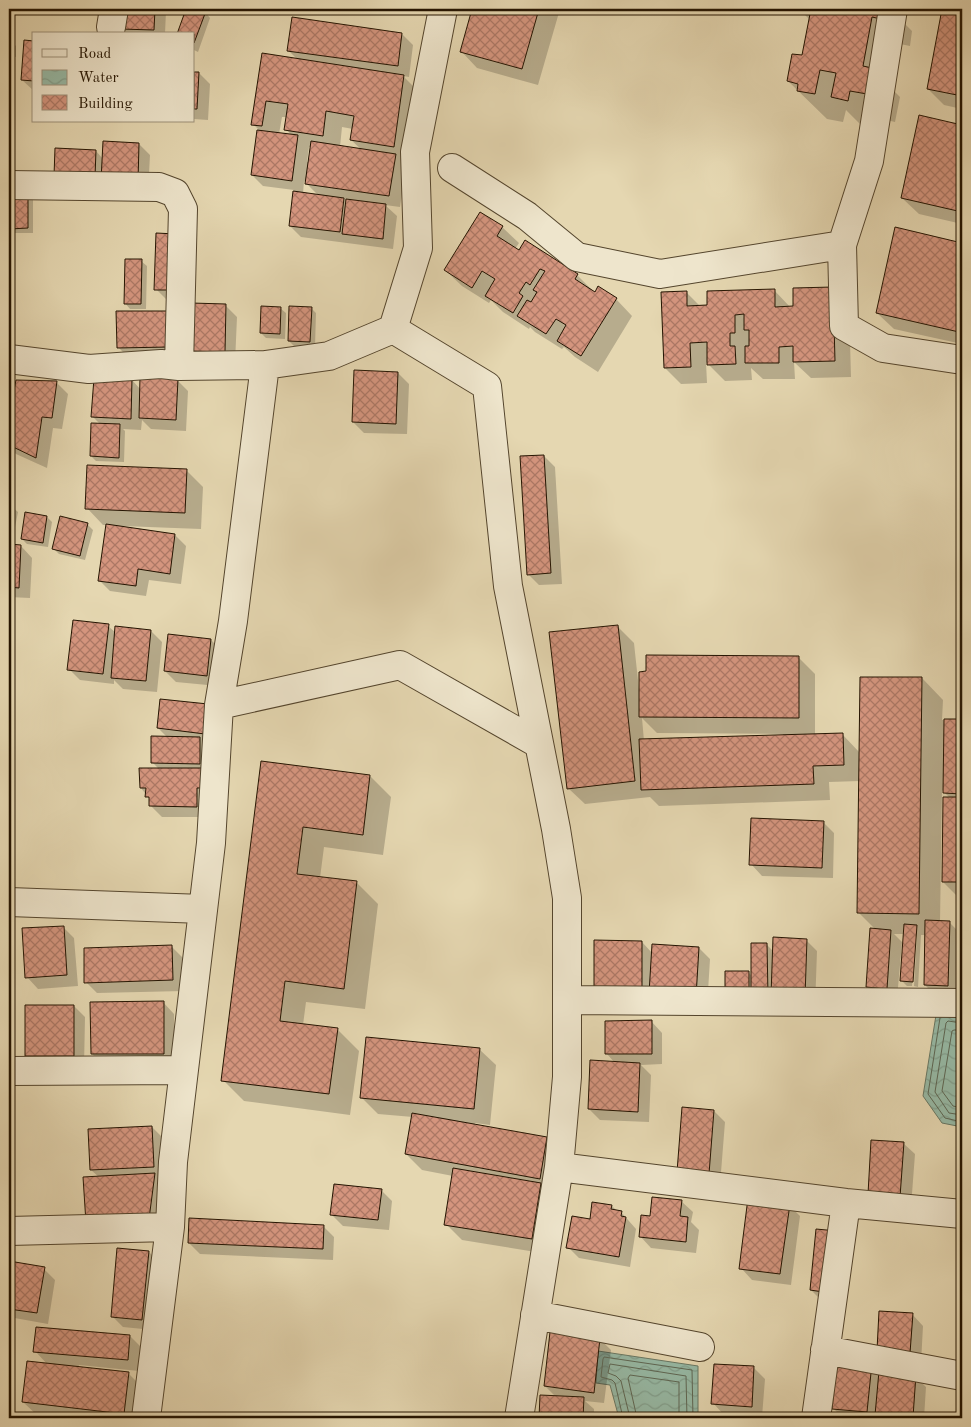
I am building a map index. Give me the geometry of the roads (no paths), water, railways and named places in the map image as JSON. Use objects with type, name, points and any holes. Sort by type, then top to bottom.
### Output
[{"type":"street","points":[[393,330],[418,248],[415,152],[442,9]]},
{"type":"street","points":[[893,9],[869,161],[842,245],[844,326],[883,348],[962,360]]},
{"type":"street","points":[[452,168],[527,216],[577,257],[660,274],[842,245]]},
{"type":"street","points":[[9,185],[159,187],[175,193],[183,209],[179,366]]},
{"type":"street","points":[[9,359],[89,369],[161,364],[179,366],[265,365],[329,356],[393,330]]},
{"type":"street","points":[[393,330],[487,386],[508,586],[556,829],[567,898],[567,1077],[559,1167],[519,1418]]},
{"type":"street","points":[[146,1418],[170,1227],[173,1162],[211,843],[219,705],[233,621],[265,365]]},
{"type":"street","points":[[219,705],[400,665],[539,744]]},
{"type":"street","points":[[9,902],[203,909]]},
{"type":"street","points":[[567,1000],[962,1003]]},
{"type":"street","points":[[9,1071],[184,1070]]},
{"type":"street","points":[[559,1167],[846,1203],[962,1214]]},
{"type":"street","points":[[816,1418],[846,1203]]},
{"type":"street","points":[[9,1231],[170,1227]]},
{"type":"street","points":[[535,1315],[700,1347]]},
{"type":"street","points":[[825,1350],[962,1376]]},
{"type":"water","points":[[937,1009],[962,1012],[962,1127],[942,1123],[923,1096]]},
{"type":"water","points":[[598,1351],[698,1366],[698,1418],[619,1418],[610,1385],[596,1383]]}]
